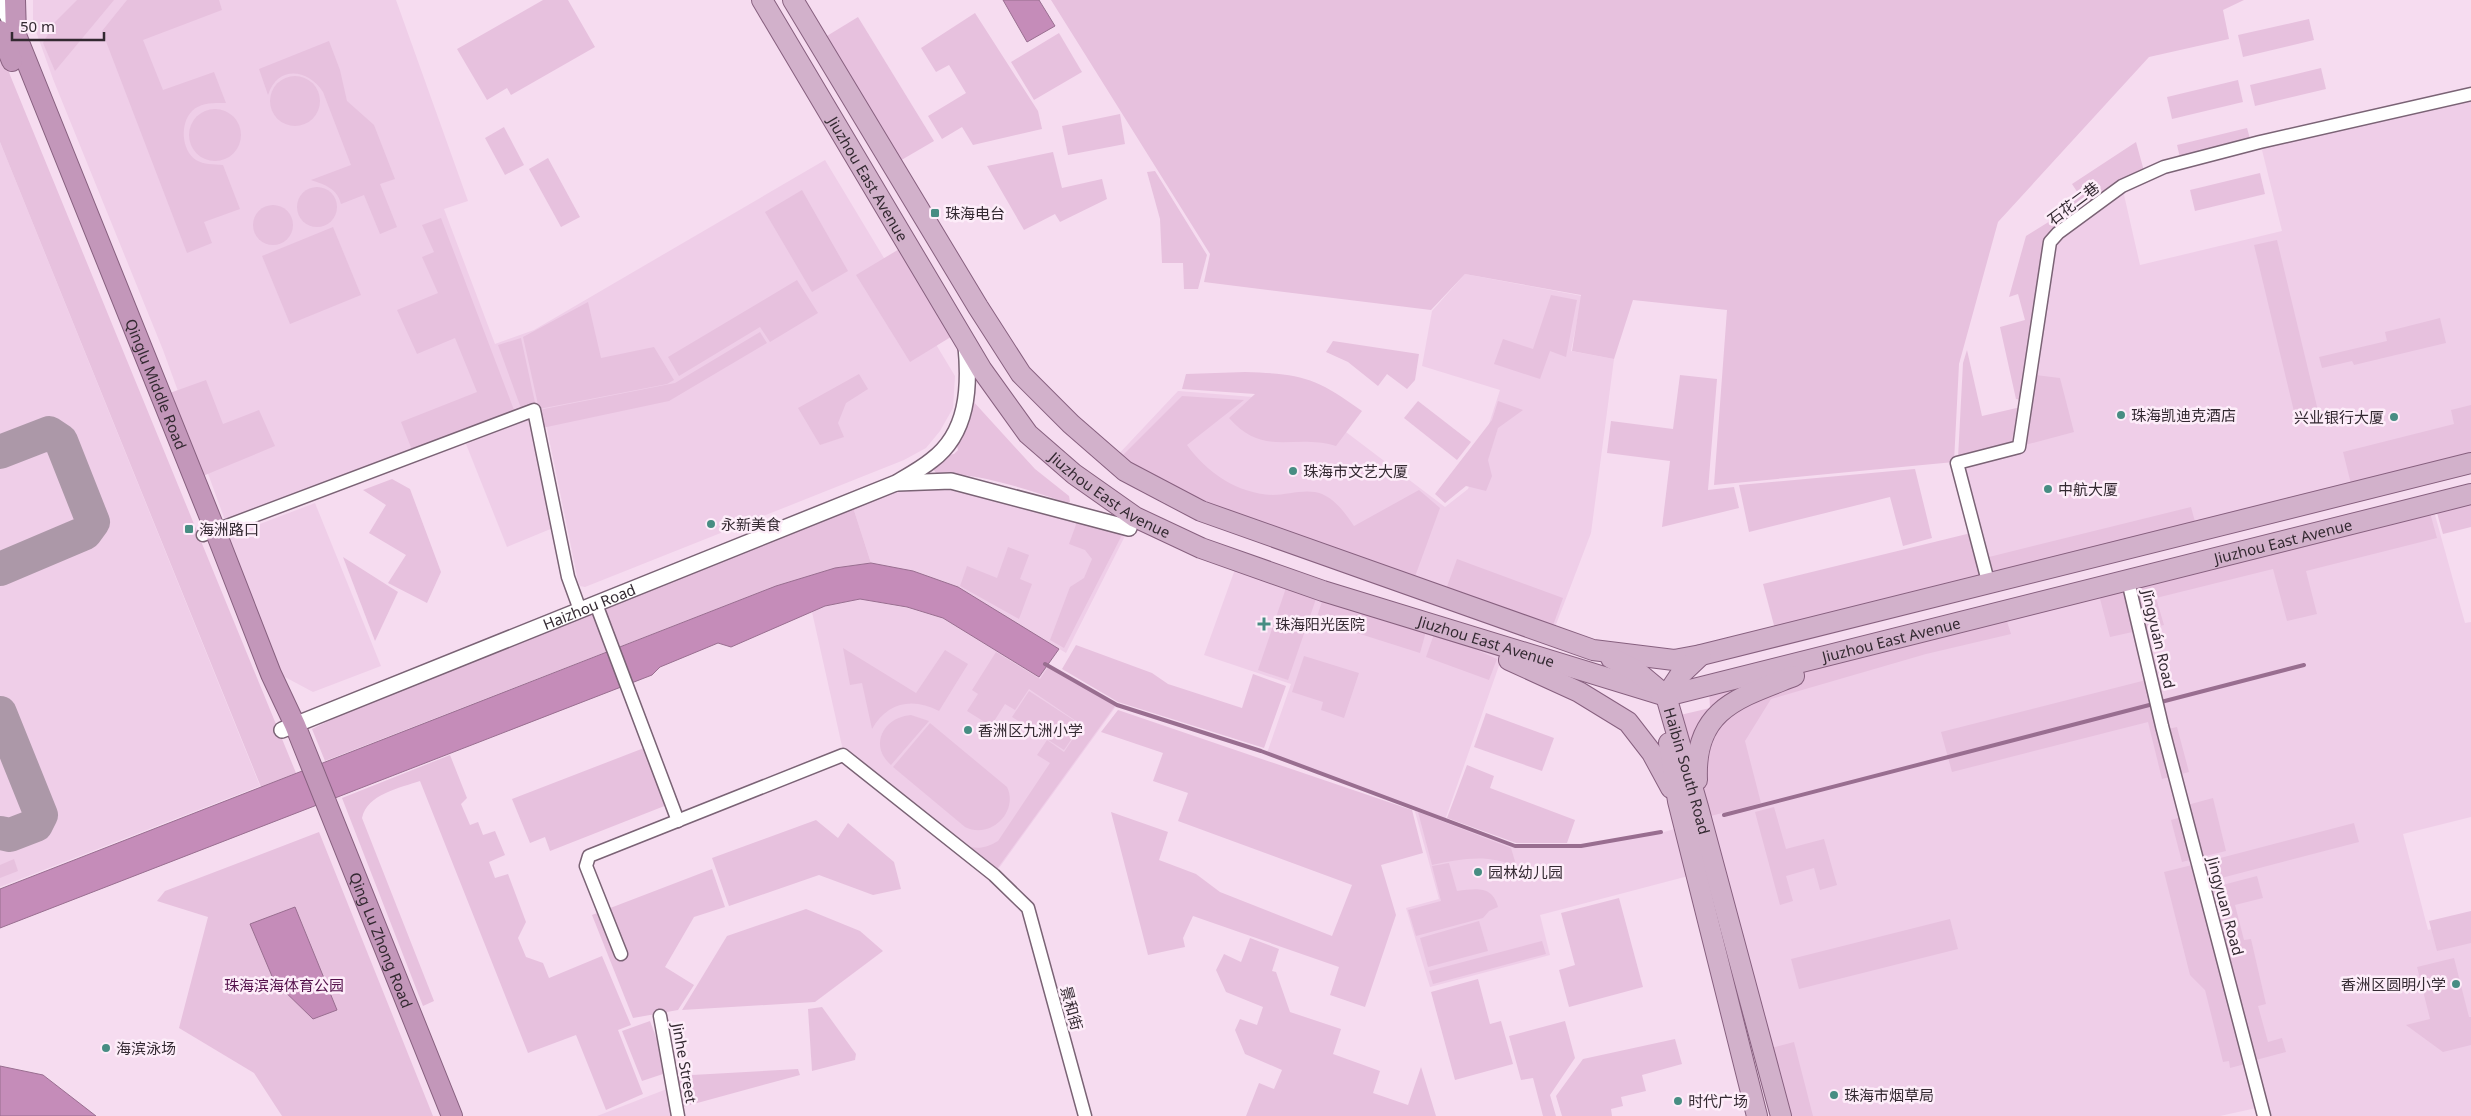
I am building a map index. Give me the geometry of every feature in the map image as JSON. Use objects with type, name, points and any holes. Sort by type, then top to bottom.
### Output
[{"type":"highway","name":"Qinglu Middle Road","points":[[15,0],[8,33],[210,532],[271,674],[288,727],[304,768]]},
{"type":"highway","name":"Qing Lu Zhong Road","points":[[304,768],[452,1116]]},
{"type":"highway","name":"Qing Lu Zhong Road","points":[[321,810],[437,1116]]},
{"type":"main road","name":"Jiuzhou East Avenue","points":[[762,0],[966,346],[1028,434],[1074,474],[1135,517],[1201,548],[1323,591],[1666,696],[2471,494]]},
{"type":"main road","name":"Jiuzhou East Avenue","points":[[793,0],[978,307],[1021,374],[1071,424],[1126,471],[1201,511],[1594,650],[1674,660],[1701,655],[1989,585],[2471,463]]},
{"type":"main road","points":[[1433,625],[1579,692],[1628,722],[1652,754],[1678,801]]},
{"type":"main road","points":[[1698,807],[1698,755],[1701,737],[1715,715],[1730,704],[1766,687],[1875,644]]},
{"type":"main road","points":[[1594,650],[1635,670],[1666,696],[1680,675],[1701,655]]},
{"type":"main road","name":"Haibin South Road","points":[[1666,696],[1664,716],[1678,801],[1757,1116]]},
{"type":"main road","name":"Haibin South Road","points":[[1666,696],[1698,807],[1781,1116]]},
{"type":"street","points":[[0,1],[8,33]]},
{"type":"street","name":"石花二巷","points":[[1989,585],[1957,463],[2019,448],[2050,242],[2058,232],[2122,186],[2164,167],[2260,142],[2471,94]]},
{"type":"street","points":[[896,483],[933,460],[947,445],[957,428],[968,396],[969,377],[966,346]]},
{"type":"street","points":[[210,532],[534,410],[568,577],[580,610]]},
{"type":"street","points":[[896,483],[951,481],[1129,528]]},
{"type":"street","name":"Haizhou Road","points":[[288,727],[896,483]]},
{"type":"street","name":"Jǐngyuán Road","points":[[2128,581],[2157,701]]},
{"type":"street","points":[[596,604],[678,821],[588,856],[586,866],[621,954]]},
{"type":"street","name":"Jingyuan Road","points":[[2157,701],[2264,1116]]},
{"type":"street","name":"景和街","points":[[678,821],[843,756],[994,875],[1028,908],[1085,1116]]},
{"type":"street","name":"Jinhe Street","points":[[660,1016],[678,1116]]},
{"type":"shaded area","points":[[33,0],[396,0],[468,201],[444,209],[495,344],[534,330],[825,160],[955,376],[953,408],[940,431],[926,448],[904,460],[585,587],[580,586],[578,581],[543,409],[226,523],[163,350],[53,79],[33,23]]},
{"type":"shaded area","points":[[1003,0],[1039,0],[1055,26],[1027,42]]},
{"type":"shaded area","points":[[2471,93],[2471,462],[1989,585],[1954,462],[2017,446],[2050,242],[2122,186],[2140,265],[2282,231],[2260,142]]},
{"type":"shaded area","points":[[0,142],[260,786],[0,887]]},
{"type":"shaded area","points":[[1465,274],[1582,296],[1571,351],[1614,359],[1591,533],[1552,635],[1113,460],[1178,391],[1305,401],[1445,507],[1468,489],[1500,390],[1422,366],[1432,311]]},
{"type":"shaded area","points":[[530,419],[553,528],[507,547],[466,444]]},
{"type":"shaded area","points":[[950,481],[1129,528],[1066,653],[958,587],[913,571],[871,563],[851,501],[895,483]]},
{"type":"shaded area","points":[[315,503],[381,666],[313,692],[283,676],[226,537]]},
{"type":"shaded area","points":[[2432,504],[2465,623],[2471,622],[2471,817],[2403,834],[2428,930],[2471,919],[2471,1116],[2264,1116],[2261,1107],[2220,1116],[1781,1116],[1698,807],[1715,716],[1875,645]]},
{"type":"shaded area","points":[[1238,561],[1433,625],[1502,657],[1445,820],[1516,846],[1581,847],[1661,833],[1684,826],[1696,874],[1540,915],[1550,955],[1430,987],[1406,908],[1439,899],[1414,808],[1267,753],[1291,684],[1204,655]]},
{"type":"shaded area","points":[[871,563],[913,571],[958,587],[1059,649],[1039,677],[943,618],[907,607],[860,599],[825,606],[731,647],[718,643],[660,667],[652,675],[0,928],[0,889],[776,586],[835,568]]},
{"type":"shaded area","name":"香洲区九洲小学","points":[[860,599],[907,608],[943,618],[1039,677],[1047,666],[1117,705],[994,875],[844,755],[812,612],[825,606]]},
{"type":"shaded area","points":[[295,907],[337,1010],[313,1019],[274,981],[250,924]]},
{"type":"shaded area","points":[[0,1066],[43,1075],[96,1116],[0,1116]]},
{"type":"shaded area","points":[[672,1087],[677,1116],[597,1116]]},
{"type":"green space","points":[[77,0],[114,0],[55,71],[43,43],[55,22]]},
{"type":"green space","points":[[127,0],[219,0],[222,10],[143,40],[163,90],[214,72],[226,103],[208,104],[192,111],[185,122],[184,136],[187,150],[196,160],[205,164],[223,165],[240,209],[204,222],[212,243],[187,253],[102,31]]},
{"type":"green space","points":[[543,0],[568,0],[595,47],[511,95],[507,88],[487,100],[457,49]]},
{"type":"green space","points":[[1051,0],[2244,0],[2223,10],[2229,39],[2149,57],[1998,222],[1959,364],[1954,462],[1714,485],[1727,310],[1633,300],[1614,359],[1572,351],[1581,295],[1465,274],[1431,310],[1204,282],[1210,254]]},
{"type":"green space","points":[[975,13],[1038,111],[1042,129],[973,145],[962,127],[942,139],[928,116],[966,93],[949,65],[936,72],[921,48]]},
{"type":"green space","points":[[858,17],[934,141],[898,162],[822,39]]},
{"type":"green space","points":[[2309,19],[2314,40],[2243,57],[2238,35]]},
{"type":"green space","points":[[1059,33],[1082,72],[1034,100],[1011,62]]},
{"type":"green space","points":[[329,41],[340,70],[347,101],[374,125],[395,179],[380,184],[397,227],[380,234],[364,195],[341,204],[337,194],[326,186],[311,180],[351,165],[323,92],[317,84],[309,79],[302,75],[294,74],[286,75],[279,79],[273,85],[268,95],[259,69]]},
{"type":"green space","points":[[0,43],[10,75],[296,773],[261,787],[0,142]]},
{"type":"green space","points":[[2321,68],[2326,89],[2255,106],[2250,85]]},
{"type":"green space","points":[[290,76],[300,76],[313,83],[320,96],[320,106],[313,119],[300,126],[290,126],[281,122],[274,115],[270,106],[270,96],[274,87],[281,80]]},
{"type":"green space","points":[[2238,80],[2243,102],[2172,119],[2167,97]]},
{"type":"green space","points":[[210,109],[220,109],[230,113],[237,120],[241,135],[237,150],[230,157],[220,161],[210,161],[200,157],[193,150],[189,140],[189,130],[193,120],[200,113]]},
{"type":"green space","points":[[1120,114],[1125,144],[1068,155],[1062,126]]},
{"type":"green space","points":[[504,127],[524,165],[505,175],[485,138]]},
{"type":"green space","points":[[2247,128],[2253,149],[2182,166],[2177,145]]},
{"type":"green space","points":[[2136,142],[2144,171],[2054,230],[2022,400],[2016,399],[2000,327],[2025,320],[2018,294],[2009,297],[2026,236],[2055,218],[2051,211],[2078,193],[2072,184]]},
{"type":"green space","points":[[1053,152],[1062,188],[1102,179],[1107,199],[1060,222],[1055,214],[1024,230],[987,166]]},
{"type":"green space","points":[[548,158],[580,217],[561,227],[529,169]]},
{"type":"green space","points":[[1155,171],[1207,255],[1198,289],[1184,289],[1183,263],[1162,263],[1160,219],[1147,172]]},
{"type":"green space","points":[[2260,173],[2265,194],[2195,211],[2190,190]]},
{"type":"green space","points":[[317,187],[331,193],[337,207],[331,221],[317,227],[303,221],[297,207],[303,193]]},
{"type":"green space","points":[[802,190],[848,271],[812,292],[765,212]]},
{"type":"green space","points":[[273,205],[287,211],[293,225],[287,239],[273,245],[259,239],[253,225],[259,211]]},
{"type":"green space","points":[[441,218],[514,410],[412,450],[401,422],[477,392],[455,338],[417,354],[397,310],[438,293],[422,257],[434,252],[422,225]]},
{"type":"green space","points":[[333,227],[361,295],[290,324],[262,256]]},
{"type":"green space","points":[[2277,240],[2320,419],[2297,424],[2254,245]]},
{"type":"green space","points":[[901,248],[954,335],[910,362],[856,275]]},
{"type":"green space","points":[[797,280],[818,313],[770,342],[760,327],[679,376],[668,357]]},
{"type":"green space","points":[[1551,295],[1577,300],[1566,357],[1550,351],[1540,379],[1494,364],[1503,339],[1533,349]]},
{"type":"green space","points":[[588,302],[601,358],[654,347],[674,380],[667,384],[539,409],[523,337]]},
{"type":"green space","points":[[2440,318],[2446,343],[2354,365],[2352,361],[2322,368],[2319,357],[2387,341],[2385,332]]},
{"type":"green space","points":[[760,332],[767,343],[669,401],[542,428],[539,410],[675,383]]},
{"type":"green space","points":[[521,338],[536,407],[522,411],[498,345]]},
{"type":"green space","points":[[1333,341],[1419,354],[1415,380],[1407,389],[1387,374],[1378,386],[1348,362],[1326,352]]},
{"type":"green space","points":[[1967,350],[1982,416],[2021,407],[2015,443],[1958,458],[1963,363]]},
{"type":"green space","points":[[1245,372],[1295,376],[1319,384],[1362,411],[1336,446],[1320,443],[1267,441],[1254,437],[1242,430],[1229,418],[1255,394],[1182,389],[1186,374]]},
{"type":"green space","points":[[859,374],[868,389],[846,403],[838,423],[844,437],[820,445],[798,408]]},
{"type":"green space","points":[[1680,375],[1717,379],[1708,490],[1734,487],[1739,508],[1662,527],[1670,461],[1607,453],[1611,421],[1673,429]]},
{"type":"green space","points":[[2035,375],[2060,378],[2074,432],[2025,445]]},
{"type":"green space","points":[[206,380],[223,424],[259,410],[275,446],[198,478],[167,394]]},
{"type":"green space","points":[[1182,396],[1244,400],[1187,445],[1213,473],[1235,486],[1272,495],[1304,492],[1322,494],[1344,512],[1354,526],[1419,490],[1440,508],[1413,582],[1204,508],[1118,460]]},
{"type":"green space","points":[[972,400],[1035,469],[1069,496],[1070,502],[1067,503],[986,479],[936,473],[933,469],[948,455],[954,454],[958,450],[956,442],[971,416]]},
{"type":"green space","points":[[1418,401],[1471,442],[1457,460],[1404,418]]},
{"type":"green space","points":[[1498,401],[1523,410],[1498,428],[1488,460],[1492,476],[1486,491],[1466,486],[1445,503],[1435,494],[1492,420]]},
{"type":"green space","points":[[2471,405],[2471,458],[2352,488],[2343,452],[2454,424],[2451,410]]},
{"type":"green space","points":[[1915,469],[1932,538],[1903,546],[1890,497],[1749,532],[1739,485]]},
{"type":"green space","points":[[392,479],[410,489],[441,572],[427,603],[388,583],[406,555],[369,533],[386,505],[363,490]]},
{"type":"green space","points":[[2471,497],[2471,527],[2443,534],[2435,506]]},
{"type":"green space","points":[[851,501],[871,563],[835,568],[776,586],[325,761],[312,729],[428,672]]},
{"type":"green space","points":[[2191,507],[2197,529],[1995,580],[1989,557]]},
{"type":"green space","points":[[2429,509],[2437,538],[2306,571],[2317,614],[2287,621],[2273,569],[2156,598],[2164,625],[2110,637],[2098,591]]},
{"type":"green space","points":[[1078,519],[1124,531],[1064,648],[1050,640],[1070,587],[1084,578],[1092,559],[1085,550],[1069,544]]},
{"type":"green space","points":[[1971,533],[1983,582],[1776,633],[1763,584]]},
{"type":"green space","points":[[1008,547],[1029,555],[1020,579],[1032,584],[1019,619],[960,586],[967,566],[997,578]]},
{"type":"green space","points":[[343,557],[398,592],[375,641]]},
{"type":"green space","points":[[1457,559],[1563,598],[1551,631],[1445,592]]},
{"type":"green space","points":[[1287,585],[1317,596],[1288,680],[1258,670]]},
{"type":"green space","points":[[1324,595],[1427,628],[1420,653],[1316,620]]},
{"type":"green space","points":[[2005,615],[2011,634],[1926,654],[1771,699],[1745,741],[1761,803],[1703,818],[1676,716],[1710,708],[1709,688]]},
{"type":"green space","points":[[1435,631],[1497,659],[1489,680],[1426,657]]},
{"type":"green space","points":[[1076,645],[1152,673],[1168,684],[1242,708],[1253,674],[1286,686],[1264,748],[1118,702],[1062,669]]},
{"type":"green space","points":[[843,648],[916,693],[945,650],[968,664],[939,711],[920,704],[910,703],[901,705],[885,713],[872,729],[862,683],[850,685]]},
{"type":"green space","points":[[996,652],[1040,679],[1048,667],[1115,706],[994,873],[965,851],[970,847],[984,847],[998,841],[1050,763],[1037,755],[1047,740],[1064,752],[1082,725],[1029,689],[1015,710],[1005,704],[991,726],[967,711],[978,694],[972,690]]},
{"type":"green space","points":[[1304,656],[1359,673],[1344,718],[1321,710],[1323,702],[1292,692]]},
{"type":"green space","points":[[2154,678],[2168,729],[2177,727],[2189,772],[2162,779],[2148,722],[1952,772],[1941,732]]},
{"type":"green space","points":[[1029,691],[1081,725],[1064,750],[1012,717]]},
{"type":"green space","points":[[1118,710],[1412,810],[1423,853],[1381,865],[1396,915],[1365,1007],[1330,995],[1339,967],[1193,916],[1183,938],[1185,947],[1148,955],[1111,812],[1168,832],[1159,860],[1196,874],[1220,892],[1332,936],[1352,885],[1178,821],[1188,793],[1153,781],[1163,753],[1101,732]]},
{"type":"green space","points":[[1486,713],[1554,738],[1542,771],[1474,747]]},
{"type":"green space","points":[[911,715],[929,721],[891,765],[884,757],[881,749],[882,733],[893,721]]},
{"type":"green space","points":[[930,723],[1007,787],[1010,796],[1006,814],[992,827],[984,830],[974,830],[965,827],[893,767]]},
{"type":"green space","points":[[644,748],[667,805],[550,851],[545,837],[530,843],[512,799]]},
{"type":"green space","points":[[450,755],[467,798],[461,804],[470,825],[478,822],[483,835],[495,831],[505,855],[489,862],[495,878],[508,874],[526,922],[518,938],[526,957],[543,963],[549,978],[602,956],[631,1025],[618,1030],[643,1094],[606,1110],[576,1035],[528,1053],[420,781],[394,789],[377,798],[370,803],[362,818],[434,1001],[423,1006],[342,798]]},
{"type":"green space","points":[[1467,765],[1494,776],[1490,788],[1575,820],[1567,843],[1516,843],[1447,818]]},
{"type":"green space","points":[[2213,798],[2226,851],[2182,862],[2171,820],[2182,817],[2180,807]]},
{"type":"green space","points":[[1774,807],[1786,849],[1824,839],[1837,885],[1820,890],[1814,868],[1786,876],[1793,901],[1780,905],[1755,812]]},
{"type":"green space","points":[[1418,812],[1511,848],[1517,868],[1507,863],[1486,859],[1465,859],[1432,865]]},
{"type":"green space","points":[[816,820],[838,838],[848,823],[894,862],[901,889],[873,895],[819,875],[729,906],[712,858]]},
{"type":"green space","points":[[2354,823],[2359,842],[2210,881],[2205,862]]},
{"type":"green space","name":"珠海滨海体育公园","points":[[319,832],[433,1116],[282,1116],[254,1073],[179,1028],[208,917],[157,901],[165,891]]},
{"type":"green space","points":[[14,859],[18,871],[0,878],[0,865]]},
{"type":"green space","points":[[1449,863],[1457,891],[1482,890],[1492,895],[1498,907],[1489,911],[1483,918],[1416,936],[1408,910],[1441,901],[1432,866]]},
{"type":"green space","points":[[2196,864],[2249,1063],[2230,1068],[2229,1061],[2223,1062],[2205,990],[2190,975],[2164,872]]},
{"type":"green space","points":[[712,869],[725,907],[694,917],[665,967],[694,985],[678,1010],[633,1018],[592,915]]},
{"type":"green space","points":[[2257,876],[2263,898],[2235,905],[2244,940],[2251,939],[2266,1004],[2258,1006],[2268,1042],[2282,1038],[2286,1052],[2252,1061],[2207,889]]},
{"type":"green space","points":[[1619,898],[1643,987],[1569,1007],[1559,970],[1575,965],[1561,913]]},
{"type":"green space","points":[[806,909],[860,931],[883,951],[815,1002],[682,1010],[727,936]]},
{"type":"green space","points":[[2471,911],[2471,943],[2437,951],[2429,921]]},
{"type":"green space","points":[[1950,919],[1958,949],[1799,989],[1791,959]]},
{"type":"green space","points":[[1479,921],[1488,951],[1428,967],[1420,938]]},
{"type":"green space","points":[[1250,938],[1279,949],[1272,971],[1276,972],[1290,1012],[1341,1029],[1333,1054],[1380,1071],[1373,1093],[1408,1105],[1421,1067],[1436,1116],[1246,1116],[1259,1083],[1274,1089],[1282,1070],[1245,1054],[1235,1030],[1240,1019],[1257,1025],[1263,1007],[1226,992],[1216,970],[1224,954],[1241,962]]},
{"type":"green space","points":[[1542,941],[1546,954],[1433,984],[1429,971]]},
{"type":"green space","points":[[2454,958],[2469,1017],[2471,1017],[2471,1045],[2443,1052],[2406,1025],[2430,1019],[2417,967]]},
{"type":"green space","points":[[1478,979],[1490,1024],[1501,1021],[1513,1064],[1455,1080],[1431,992]]},
{"type":"green space","points":[[822,1007],[856,1054],[855,1060],[812,1071],[808,1009]]},
{"type":"green space","points":[[650,1021],[669,1072],[642,1081],[622,1031]]},
{"type":"green space","points":[[1565,1021],[1575,1058],[1550,1095],[1556,1116],[1543,1116],[1533,1078],[1521,1080],[1509,1036]]},
{"type":"green space","points":[[1675,1039],[1682,1064],[1642,1075],[1646,1091],[1621,1097],[1623,1106],[1611,1109],[1612,1116],[1562,1116],[1556,1096],[1583,1059]]},
{"type":"green space","points":[[1794,1042],[1813,1116],[1784,1116],[1767,1049]]},
{"type":"green space","points":[[798,1069],[800,1075],[679,1108],[674,1076]]},
{"type":"waterway","points":[[1045,664],[1117,705],[1261,751],[1515,846],[1581,846],[1661,832]]},
{"type":"waterway","points":[[1724,815],[2304,665]]},
{"type":"taxiway","points":[[0,452],[49,433],[61,441],[93,522],[85,533],[0,569]]},
{"type":"taxiway","points":[[0,713],[41,815],[36,825],[10,835],[0,833]]},
{"type":"place","name":"珠海电台","points":[[935,213]]},
{"type":"place","name":"珠海凯迪克酒店","points":[[2121,415]]},
{"type":"place","name":"兴业银行大厦","points":[[2394,417]]},
{"type":"place","name":"珠海市文艺大厦","points":[[1293,471]]},
{"type":"place","name":"中航大厦","points":[[2048,489]]},
{"type":"place","name":"永新美食","points":[[711,524]]},
{"type":"place","name":"海洲路口","points":[[189,529]]},
{"type":"place","name":"珠海阳光医院","points":[[1264,624]]},
{"type":"place","name":"香洲区九洲小学","points":[[968,730]]},
{"type":"place","name":"园林幼儿园","points":[[1478,872]]},
{"type":"place","name":"香洲区圆明小学","points":[[2456,984]]},
{"type":"place","name":"海滨泳场","points":[[106,1048]]},
{"type":"place","name":"珠海市烟草局","points":[[1834,1095]]},
{"type":"place","name":"时代广场","points":[[1678,1101]]}]
